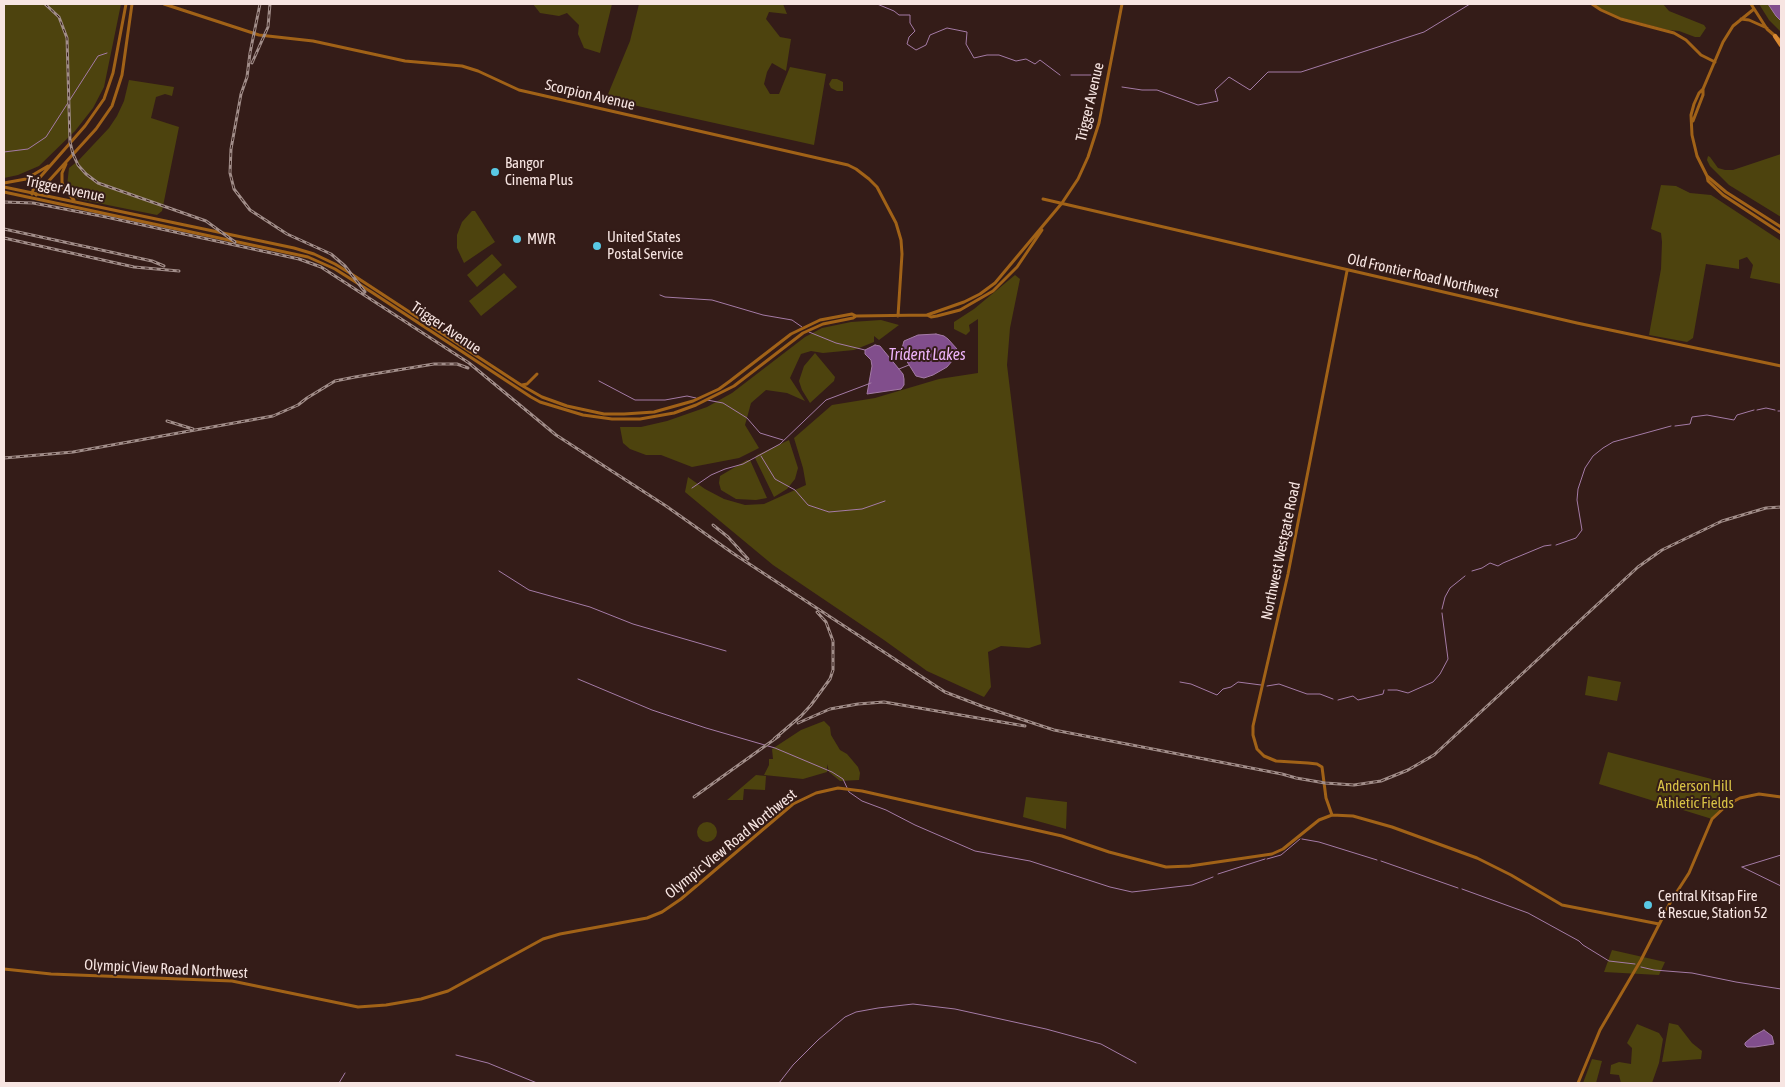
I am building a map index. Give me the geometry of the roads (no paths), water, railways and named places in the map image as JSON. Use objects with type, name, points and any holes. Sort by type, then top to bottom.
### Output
[{"type":"highway","points":[[1775,36],[1781,43]]},
{"type":"main road","points":[[34,196],[35,183],[93,116],[104,99],[113,73],[126,4]]},
{"type":"main road","points":[[34,196],[105,117],[117,94],[122,75],[132,4]]},
{"type":"main road","name":"Scorpion Avenue","points":[[164,4],[257,35],[312,41],[404,61],[462,66],[478,71],[519,90],[848,165],[870,179],[896,223],[901,240],[902,254],[898,316]]},
{"type":"main road","name":"Trigger Avenue","points":[[4,192],[76,202],[294,248],[322,257],[393,300],[522,386],[553,401],[583,410],[624,414],[654,412],[693,401],[718,389],[781,341],[810,324],[830,317],[852,314],[856,316],[926,315],[958,305],[974,297],[995,282],[1062,203],[1084,167],[1098,130],[1122,4]]},
{"type":"main road","points":[[1592,4],[1625,20],[1674,33],[1686,40],[1700,54],[1715,62]]},
{"type":"main road","points":[[1751,4],[1767,29]]},
{"type":"main road","points":[[1754,9],[1729,32],[1703,89],[1698,93],[1691,116],[1692,135],[1694,149],[1699,162],[1708,176],[1726,192],[1781,227]]},
{"type":"main road","points":[[1741,19],[1749,20],[1767,29],[1775,36]]},
{"type":"main road","points":[[70,158],[62,173],[62,182],[66,193],[76,202]]},
{"type":"main road","points":[[4,185],[26,179],[42,171],[54,161]]},
{"type":"main road","points":[[1708,176],[1708,181],[1723,195],[1781,233]]},
{"type":"main road","name":"Trigger Avenue","points":[[4,185],[34,196],[308,257],[335,269],[385,300],[531,397],[568,411],[592,416],[640,419],[674,413],[696,406],[734,386],[803,334],[823,324],[856,316]]},
{"type":"main road","name":"Old Frontier Road Northwest","points":[[1043,199],[1347,271],[1577,323],[1781,366]]},
{"type":"main road","name":"Trigger Avenue","points":[[926,315],[931,317],[937,316],[972,304],[998,287],[1015,270],[1046,223]]},
{"type":"main road","points":[[1010,266],[1015,270]]},
{"type":"main road","name":"Northwest Westgate Road","points":[[1332,815],[1326,798],[1324,770],[1317,764],[1282,762],[1264,756],[1257,750],[1253,726],[1288,574],[1347,271]]},
{"type":"main road","points":[[522,386],[537,374]]},
{"type":"main road","name":"Olympic View Road Northwest","points":[[4,969],[52,974],[232,981],[358,1007],[386,1005],[421,999],[448,991],[543,939],[560,934],[647,918],[665,910],[681,899],[791,805],[807,796],[832,789],[845,788],[862,791],[1062,836],[1109,852],[1166,867],[1272,854],[1283,849],[1311,825],[1332,815]]},
{"type":"main road","points":[[1578,1083],[1603,1023],[1637,967],[1673,898],[1689,873],[1709,825],[1719,811],[1730,803],[1746,796],[1762,794],[1781,797]]},
{"type":"main road","points":[[1332,815],[1353,816],[1392,827],[1477,858],[1511,875],[1562,905],[1659,924]]},
{"type":"water","points":[[1768,4],[1781,4],[1781,21],[1776,16]]},
{"type":"water","name":"Trident Lakes","points":[[936,334],[948,339],[957,349],[958,354],[947,367],[933,375],[924,378],[916,376],[901,352],[904,341],[918,335]]},
{"type":"water","name":"Trident Lakes","points":[[875,345],[880,346],[903,374],[904,385],[901,389],[867,394],[872,366],[871,360],[865,354],[865,350]]},
{"type":"water","points":[[1764,1030],[1772,1036],[1774,1044],[1755,1047],[1747,1047],[1745,1045],[1753,1036]]},
{"type":"waterway","points":[[877,4],[899,15],[910,15],[910,23],[915,31],[909,37],[907,44],[916,50],[926,45],[930,35],[947,28],[967,32],[966,44],[974,58],[999,55],[1016,61],[1026,59],[1035,64],[1040,60],[1060,75]]},
{"type":"waterway","points":[[1122,87],[1157,90],[1198,105],[1218,101],[1215,90],[1229,77],[1250,90],[1268,72],[1301,72],[1424,32],[1470,4]]},
{"type":"waterway","points":[[4,152],[28,149],[46,137],[98,56],[107,53]]},
{"type":"waterway","points":[[1071,75],[1095,75]]},
{"type":"waterway","points":[[660,295],[665,297],[712,300],[763,315],[792,320],[802,327]]},
{"type":"waterway","points":[[809,332],[836,343],[865,350]]},
{"type":"waterway","points":[[899,369],[909,365]]},
{"type":"waterway","points":[[599,381],[635,400],[665,400],[687,396],[696,398]]},
{"type":"waterway","points":[[692,488],[711,475],[743,464],[780,444],[826,400],[871,383]]},
{"type":"waterway","points":[[707,400],[723,403],[747,418],[760,433],[783,440]]},
{"type":"waterway","points":[[1757,410],[1766,408],[1775,410]]},
{"type":"waterway","points":[[1675,426],[1690,424],[1692,417],[1707,415],[1734,420],[1737,415],[1754,410]]},
{"type":"waterway","points":[[1556,545],[1576,538],[1582,530],[1577,500],[1578,489],[1585,468],[1593,456],[1613,442],[1671,426]]},
{"type":"waterway","points":[[761,456],[775,479],[795,490],[808,505],[829,512],[862,509],[885,501]]},
{"type":"waterway","points":[[1472,571],[1490,563],[1498,566],[1544,546],[1551,545]]},
{"type":"waterway","points":[[499,571],[529,590],[590,607],[633,624],[726,651]]},
{"type":"waterway","points":[[1442,609],[1450,588],[1465,576]]},
{"type":"waterway","points":[[1388,690],[1408,693],[1433,682],[1440,674],[1448,659],[1442,613]]},
{"type":"waterway","points":[[578,679],[652,710],[775,748],[832,772],[843,779],[849,792],[862,801],[975,851],[1030,861],[1110,887],[1132,892],[1192,885],[1213,877]]},
{"type":"waterway","points":[[1180,682],[1191,684],[1217,695],[1223,689],[1231,687],[1238,682],[1261,685]]},
{"type":"waterway","points":[[1267,686],[1279,684],[1307,694],[1320,694],[1333,699]]},
{"type":"waterway","points":[[1338,700],[1353,696],[1358,700],[1383,694],[1384,690]]},
{"type":"waterway","points":[[1267,859],[1281,855],[1300,839]]},
{"type":"waterway","points":[[1302,839],[1319,842],[1377,860]]},
{"type":"waterway","points":[[1742,867],[1781,855]]},
{"type":"waterway","points":[[1218,874],[1265,859]]},
{"type":"waterway","points":[[1381,861],[1458,888]]},
{"type":"waterway","points":[[1742,867],[1781,886]]},
{"type":"waterway","points":[[1462,889],[1528,913],[1579,941],[1609,961],[1635,964]]},
{"type":"waterway","points":[[1641,967],[1692,973],[1781,989]]},
{"type":"waterway","points":[[779,1083],[793,1065],[845,1017],[856,1012],[913,1004],[955,1009],[1046,1029],[1101,1044],[1136,1063]]},
{"type":"waterway","points":[[456,1055],[488,1063],[537,1083]]},
{"type":"waterway","points":[[339,1083],[345,1073]]},
{"type":"railway","points":[[45,4],[59,17],[67,38],[70,142],[78,165],[98,183],[206,221],[235,242]]},
{"type":"railway","points":[[260,4],[247,77],[241,94],[231,149],[230,173],[234,189],[250,210],[287,234],[331,254],[345,266],[365,292]]},
{"type":"railway","points":[[252,63],[268,27],[270,4]]},
{"type":"railway","points":[[4,202],[33,203],[106,217],[299,259],[321,267],[469,363],[556,435],[945,692],[1054,730],[1325,783],[1354,785],[1381,781],[1408,770],[1434,755],[1638,567],[1662,550],[1722,521],[1766,508],[1781,507]]},
{"type":"railway","points":[[4,229],[152,261],[164,266]]},
{"type":"railway","points":[[4,238],[134,267],[179,271]]},
{"type":"railway","points":[[4,458],[73,452],[273,416],[298,405],[335,381],[355,377],[434,364],[457,364],[468,368]]},
{"type":"railway","points":[[167,421],[193,429]]},
{"type":"railway","points":[[713,525],[728,537],[748,559]]},
{"type":"railway","points":[[774,739],[801,716],[830,679],[833,670],[833,641],[826,622],[817,612]]},
{"type":"railway","points":[[798,723],[830,709],[884,702],[1025,726]]},
{"type":"railway","points":[[694,797],[779,736]]},
{"type":"place","name":"Bangor Cinema Plus","points":[[495,172]]},
{"type":"place","name":"MWR","points":[[517,239]]},
{"type":"place","name":"United States Postal Service","points":[[597,246]]},
{"type":"place","name":"Central Kitsap Fire & Rescue, Station 52","points":[[1648,905]]},
{"type":"park label","name":"Anderson Hill Athletic Fields","points":[[1695,794]]}]
